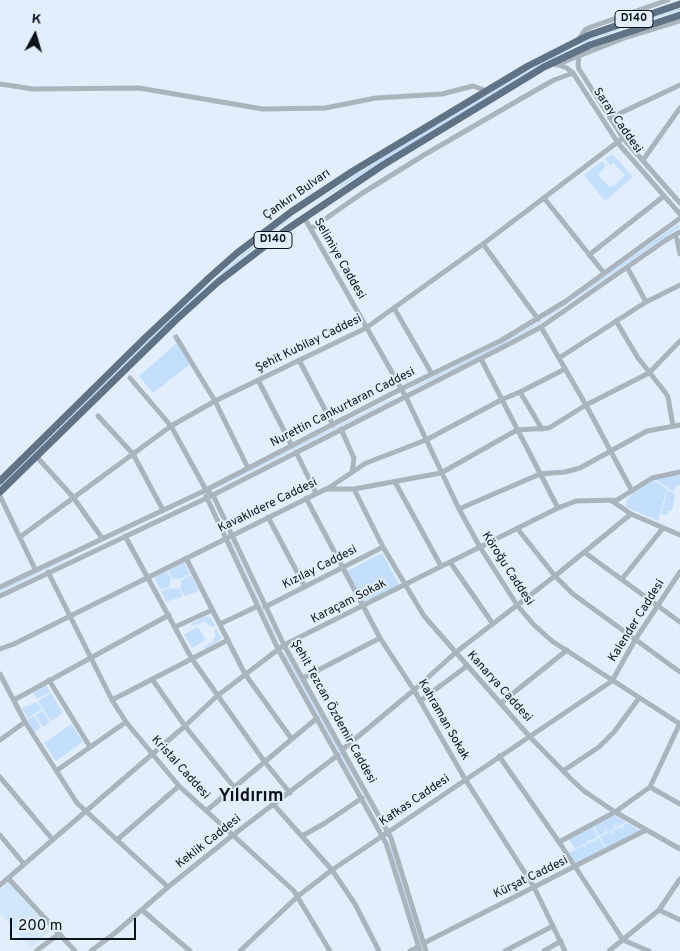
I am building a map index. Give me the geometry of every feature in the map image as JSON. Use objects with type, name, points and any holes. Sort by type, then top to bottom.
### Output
[{"type":"highway","name":"Çankırı Bulvarı","points":[[0,481],[153,330],[237,253],[291,212],[353,171],[528,66],[579,39],[680,4]]},
{"type":"highway","name":"Çankırı Bulvarı","points":[[0,492],[198,299],[304,218],[383,165],[566,55],[680,15]]},
{"type":"street","name":"Çankırı Bulvarı","points":[[579,39],[585,30],[591,27],[668,0]]},
{"type":"street","name":"Çankırı Bulvarı","points":[[537,72],[627,37],[680,21]]},
{"type":"street","name":"Saray Caddesi","points":[[580,56],[579,69],[623,138],[680,203]]},
{"type":"street","name":"Saray Caddesi","points":[[556,64],[567,68],[573,73],[618,143],[680,215]]},
{"type":"street","points":[[311,229],[424,155],[546,84],[573,73]]},
{"type":"street","points":[[0,84],[47,89],[139,88],[262,109],[325,108],[376,98],[442,94],[473,86],[487,91]]},
{"type":"street","points":[[610,118],[680,85]]},
{"type":"street","points":[[643,160],[680,108]]},
{"type":"street","name":"Şehit Kubilay Caddesi","points":[[20,537],[171,426],[215,401],[366,328],[483,244],[623,138]]},
{"type":"street","points":[[589,255],[664,196]]},
{"type":"street","points":[[544,198],[604,273]]},
{"type":"street","points":[[680,215],[680,221]]},
{"type":"street","name":"Selimiye Caddesi","points":[[304,218],[401,389]]},
{"type":"street","name":"Nurettin Cankurtaran Caddesi","points":[[0,586],[206,490],[401,389],[502,340],[538,319],[680,221]]},
{"type":"street","name":"Nurettin Cankurtaran Caddesi","points":[[0,596],[213,495],[541,327],[680,232]]},
{"type":"street","points":[[666,240],[678,238],[680,254]]},
{"type":"street","points":[[483,244],[538,319]]},
{"type":"street","points":[[627,268],[646,302]]},
{"type":"street","points":[[559,358],[646,302],[680,285]]},
{"type":"street","points":[[394,308],[432,374]]},
{"type":"street","points":[[616,321],[668,397],[673,426]]},
{"type":"street","points":[[541,327],[586,405],[632,491]]},
{"type":"street","points":[[176,337],[215,401],[248,468]]},
{"type":"street","name":"Kavaklıdere Caddesi","points":[[0,649],[14,644],[316,493],[326,489],[354,489],[441,473],[517,430],[542,429],[553,426],[586,405],[650,373],[680,341]]},
{"type":"street","points":[[481,359],[558,508]]},
{"type":"street","points":[[299,360],[333,425]]},
{"type":"street","points":[[326,489],[366,463],[426,440],[501,400],[565,369]]},
{"type":"street","points":[[130,378],[171,426],[206,490],[213,495]]},
{"type":"street","points":[[258,380],[292,446]]},
{"type":"street","name":"Köroğu Caddesi","points":[[401,389],[459,509],[517,606],[542,633],[612,681],[680,724]]},
{"type":"street","points":[[520,392],[542,429]]},
{"type":"street","points":[[98,416],[133,454],[163,510]]},
{"type":"street","points":[[459,509],[540,474],[575,469],[647,431],[680,425]]},
{"type":"street","points":[[341,429],[354,458],[352,472]]},
{"type":"street","points":[[296,452],[316,493]]},
{"type":"street","points":[[36,456],[73,497],[102,538]]},
{"type":"street","name":"Karaçam Sokak","points":[[0,885],[185,726],[217,696],[278,649],[558,508],[576,501],[612,501],[622,498],[652,478],[680,472]]},
{"type":"street","points":[[395,482],[441,566]]},
{"type":"street","name":"Kanarya Caddesi","points":[[354,489],[383,547],[424,616],[530,737],[584,791],[615,812],[680,850]]},
{"type":"street","name":"Şehit Tezcan Özdemir Caddesi","points":[[206,490],[206,498],[278,649],[382,836],[421,947],[426,951]]},
{"type":"street","name":"Şehit Tezcan Özdemir Caddesi","points":[[213,495],[284,646],[343,749],[394,845],[421,947]]},
{"type":"street","points":[[0,496],[35,569]]},
{"type":"street","name":"Kahraman Sokak","points":[[306,498],[380,638],[414,690],[465,779],[534,887],[565,951]]},
{"type":"street","points":[[612,501],[631,514],[680,535]]},
{"type":"street","points":[[343,749],[455,653],[555,576],[631,514]]},
{"type":"street","points":[[268,517],[305,587]]},
{"type":"street","points":[[517,528],[555,576],[584,603],[680,672]]},
{"type":"street","points":[[622,579],[664,528]]},
{"type":"street","points":[[125,536],[192,659],[264,761],[290,793]]},
{"type":"street","name":"Kızılay Caddesi","points":[[265,607],[383,547]]},
{"type":"street","points":[[584,552],[680,622]]},
{"type":"street","points":[[186,558],[245,674],[291,738]]},
{"type":"street","points":[[450,562],[493,624]]},
{"type":"street","name":"Kristal Caddesi","points":[[48,572],[112,700],[126,722],[180,786],[298,896],[330,951]]},
{"type":"street","name":"Kalender Caddesi","points":[[612,681],[635,640],[680,573]]},
{"type":"street","points":[[220,624],[258,606]]},
{"type":"street","points":[[175,627],[212,610]]},
{"type":"street","points":[[14,700],[169,615]]},
{"type":"street","points":[[303,678],[380,638]]},
{"type":"street","points":[[112,700],[228,640]]},
{"type":"street","points":[[501,703],[566,650]]},
{"type":"street","points":[[420,701],[467,666]]},
{"type":"street","points":[[0,674],[3,686],[14,700],[25,722],[77,803],[168,887]]},
{"type":"street","points":[[152,679],[185,726],[234,787]]},
{"type":"street","points":[[49,680],[90,747]]},
{"type":"street","name":"Kafkas Caddesi","points":[[240,951],[298,896],[332,870],[612,681]]},
{"type":"street","points":[[563,771],[599,747],[614,732],[639,698]]},
{"type":"street","points":[[206,811],[317,718]]},
{"type":"street","points":[[0,740],[25,722]]},
{"type":"street","points":[[56,771],[126,722]]},
{"type":"street","points":[[559,842],[615,812],[650,787],[680,724]]},
{"type":"street","name":"Keklik Caddesi","points":[[90,951],[115,933],[168,887],[233,835],[338,755]]},
{"type":"street","points":[[499,756],[624,940],[649,951]]},
{"type":"street","points":[[0,777],[53,840]]},
{"type":"street","points":[[117,840],[180,786]]},
{"type":"street","points":[[650,787],[680,804]]},
{"type":"street","points":[[302,836],[362,798]]},
{"type":"street","points":[[274,805],[332,870],[355,904],[379,951]]},
{"type":"street","name":"Kürşat Caddesi","points":[[410,951],[646,830]]},
{"type":"street","points":[[0,835],[24,864]]},
{"type":"street","points":[[8,878],[75,951]]},
{"type":"street","points":[[609,951],[660,910],[680,879]]},
{"type":"street","points":[[142,910],[190,951]]},
{"type":"street","points":[[660,910],[680,920]]},
{"type":"street","points":[[505,951],[553,926]]},
{"type":"street","points":[[36,951],[59,934]]},
{"type":"street","points":[[544,951],[560,941]]},
{"type":"shaded area","points":[[680,8],[680,10],[576,46],[522,76],[313,204],[408,142],[551,57],[583,41]]},
{"type":"shaded area","points":[[612,154],[633,177],[605,201],[584,175],[602,161],[606,166],[598,175],[609,187],[614,186],[625,175],[614,162],[610,165],[605,159]]},
{"type":"shaded area","points":[[292,216],[204,291],[0,487],[161,327],[243,254]]},
{"type":"shaded area","points":[[678,224],[680,227],[535,326],[494,349],[411,388],[492,348],[541,321]]},
{"type":"shaded area","points":[[177,343],[190,364],[153,393],[139,376]]},
{"type":"shaded area","points":[[394,399],[215,489],[214,487]]},
{"type":"shaded area","points":[[680,475],[680,485],[675,487],[673,491],[655,479]]},
{"type":"shaded area","points":[[653,480],[667,489],[658,521],[626,507],[627,499],[640,487]]},
{"type":"shaded area","points":[[668,490],[675,494],[672,511],[668,510],[667,515],[661,514]]},
{"type":"shaded area","points":[[196,497],[0,592],[0,590],[75,553]]},
{"type":"shaded area","points":[[231,541],[277,638],[276,638]]},
{"type":"shaded area","points":[[382,553],[400,586],[363,602],[347,571]]},
{"type":"shaded area","points":[[184,562],[190,574],[180,579],[172,578],[168,570]]},
{"type":"shaded area","points":[[166,571],[171,578],[169,587],[160,589],[154,577]]},
{"type":"shaded area","points":[[191,575],[199,591],[185,596],[180,589],[182,580]]},
{"type":"shaded area","points":[[170,588],[179,589],[183,596],[166,602],[161,591]]},
{"type":"shaded area","points":[[207,616],[211,618],[215,626],[212,627],[205,622],[205,619],[204,622],[192,626],[191,624]]},
{"type":"shaded area","points":[[198,627],[206,640],[192,648],[184,634]]},
{"type":"shaded area","points":[[216,628],[221,637],[220,640],[205,649],[204,647],[217,636],[214,630]]},
{"type":"shaded area","points":[[284,654],[321,715],[380,825]]},
{"type":"shaded area","points":[[46,685],[50,692],[37,699],[33,693]]},
{"type":"shaded area","points":[[51,693],[63,713],[51,721],[38,701]]},
{"type":"shaded area","points":[[37,702],[42,709],[28,718],[22,708]]},
{"type":"shaded area","points":[[43,711],[50,722],[43,727],[35,715]]},
{"type":"shaded area","points":[[34,716],[41,728],[34,733],[27,720]]},
{"type":"shaded area","points":[[71,724],[83,742],[56,761],[44,743]]},
{"type":"shaded area","points":[[614,815],[626,822],[617,827],[614,824],[615,828],[608,832],[605,828],[606,832],[599,836],[594,826]]},
{"type":"shaded area","points":[[628,823],[640,831],[606,849],[600,837],[610,832],[613,835],[612,831],[621,827],[623,829],[622,826]]},
{"type":"shaded area","points":[[592,826],[598,837],[589,841],[587,838],[588,842],[575,849],[569,839]]},
{"type":"shaded area","points":[[599,838],[605,849],[577,864],[569,853],[583,846],[585,848],[585,845],[593,841],[594,843]]},
{"type":"shaded area","points":[[389,845],[391,845],[424,951],[422,951]]},
{"type":"shaded area","points":[[9,882],[51,931],[31,948],[0,913],[0,890]]},
{"type":"district","name":"Yıldırım","points":[[251,797]]}]
